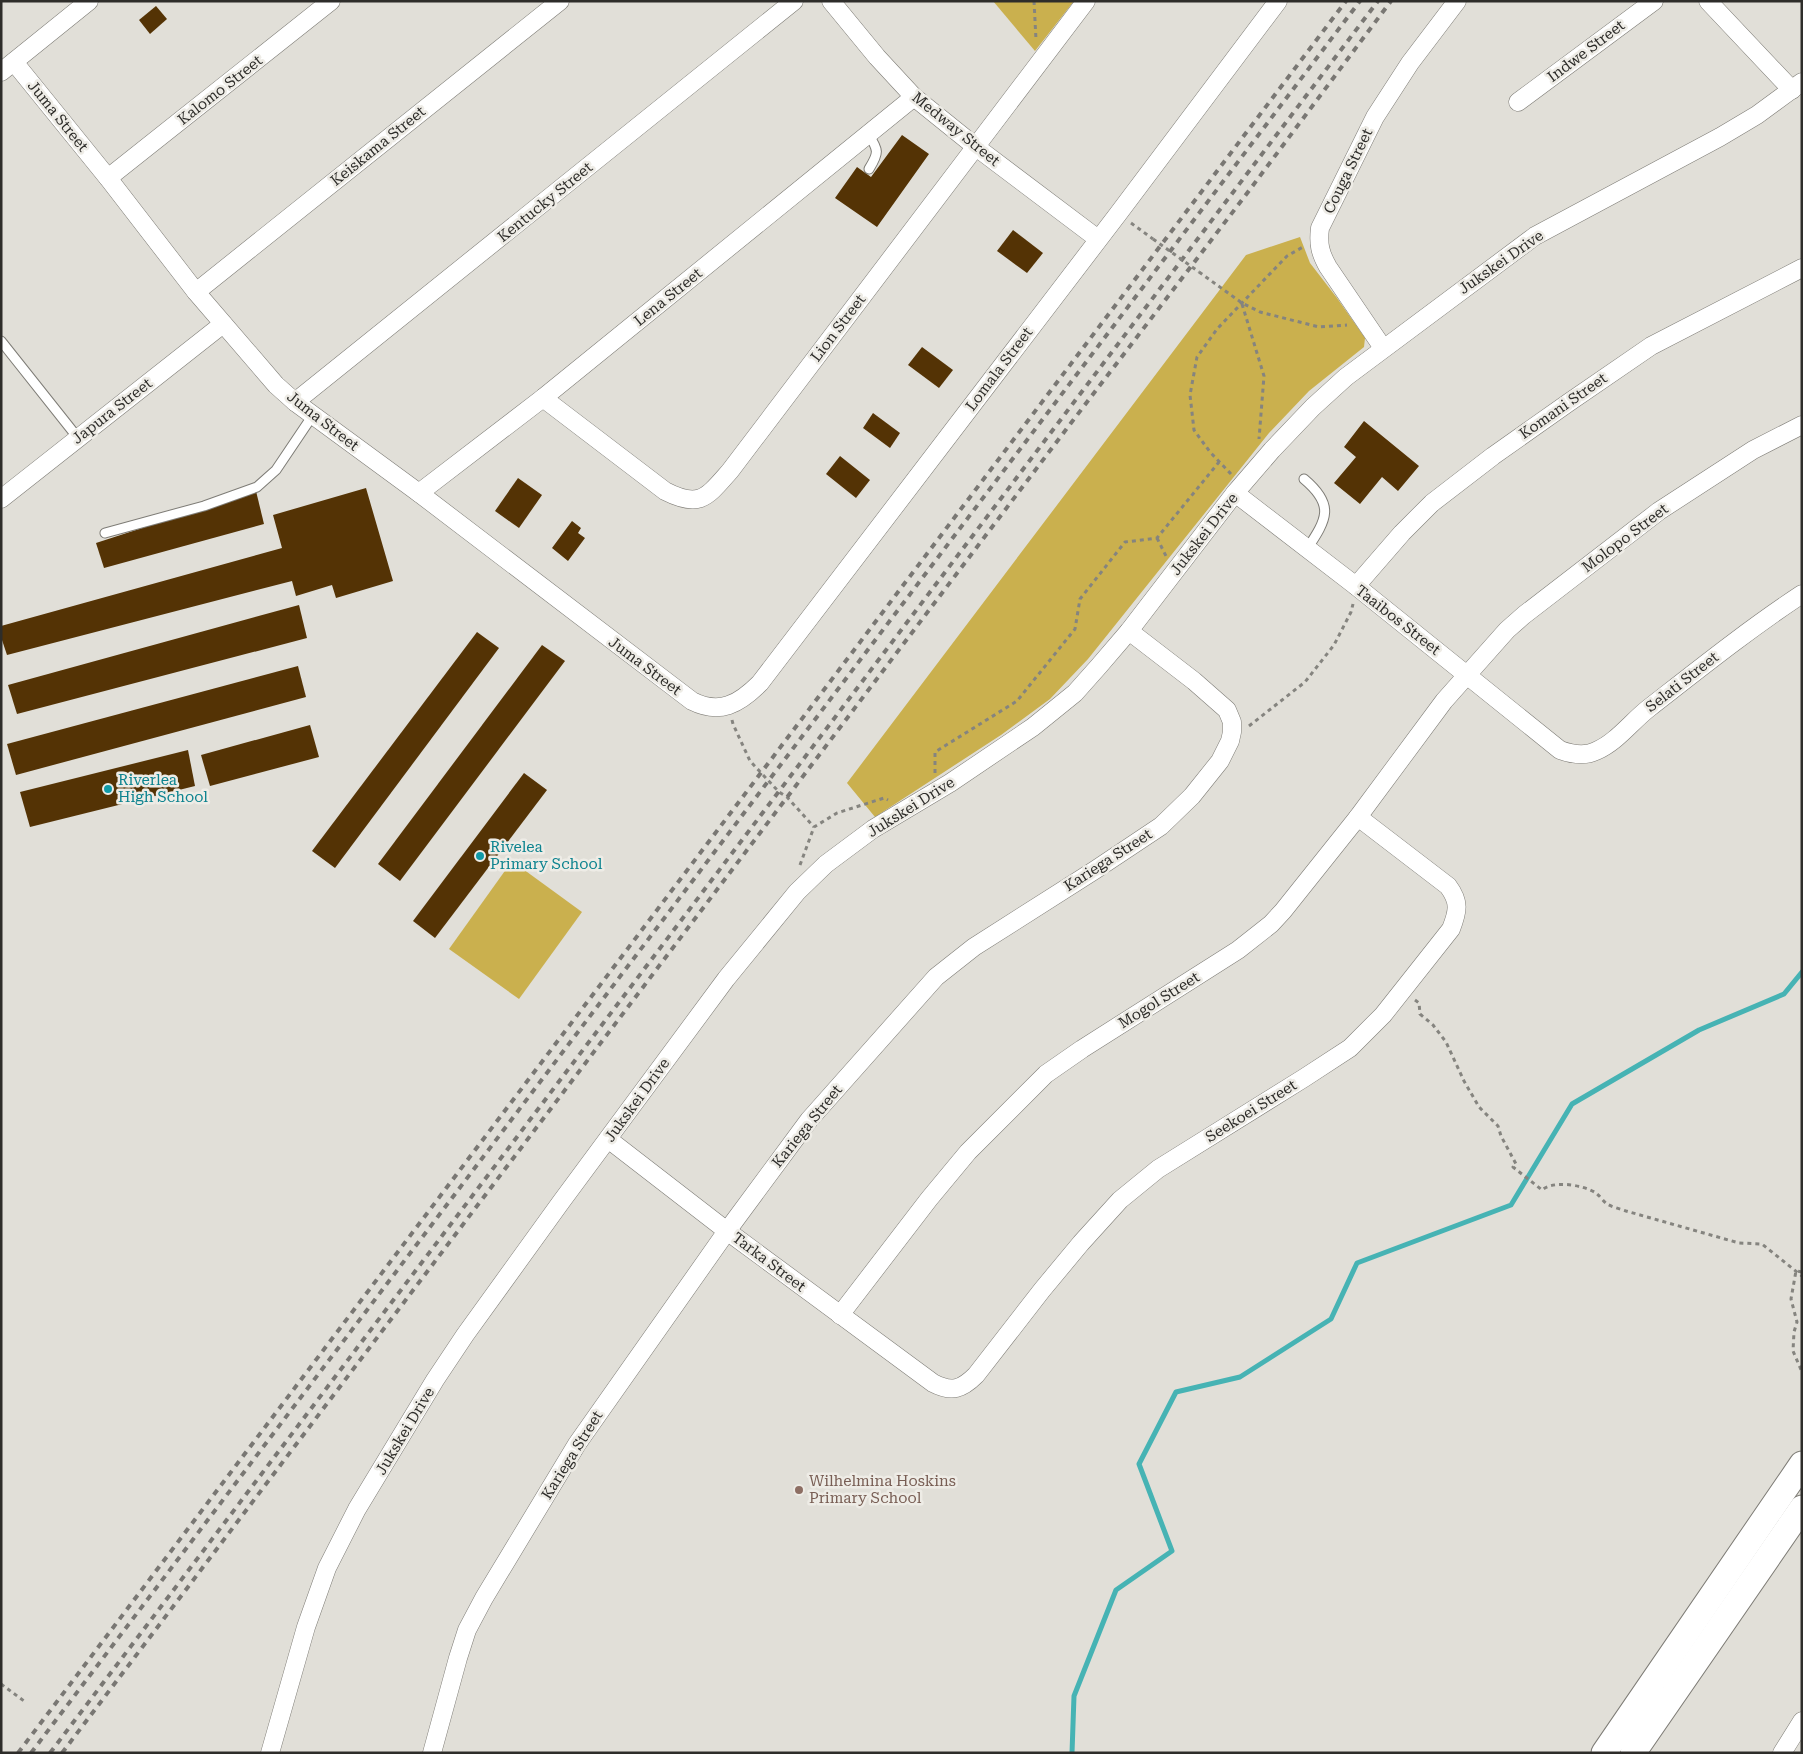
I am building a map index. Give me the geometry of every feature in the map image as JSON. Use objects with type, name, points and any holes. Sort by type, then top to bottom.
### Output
[{"type":"main road","points":[[1604,1753],[1802,1464]]},
{"type":"main road","points":[[1633,1753],[1802,1508]]},
{"type":"street","points":[[8,67],[89,1]]},
{"type":"street","name":"Kalomo Street","points":[[108,178],[331,1]]},
{"type":"street","name":"Keiskama Street","points":[[196,292],[560,1]]},
{"type":"street","name":"Kentucky Street","points":[[295,402],[794,1]]},
{"type":"street","name":"Medway Street","points":[[831,1],[877,57],[914,97],[976,147],[1098,239]]},
{"type":"street","name":"Lion Street","points":[[543,398],[665,491],[686,500],[702,498],[714,489],[730,471],[1086,1]]},
{"type":"street","name":"Lomala Street","points":[[732,705],[746,697],[760,684],[1278,1]]},
{"type":"street","name":"Couga Street","points":[[1319,238],[1320,228],[1375,117],[1410,63],[1457,1]]},
{"type":"street","name":"Indwe Street","points":[[1518,102],[1654,1]]},
{"type":"street","points":[[1708,1],[1797,86]]},
{"type":"street","name":"Juma Street","points":[[8,67],[108,178],[223,324],[276,385],[295,402],[419,493],[692,701],[703,706],[732,705]]},
{"type":"street","name":"Jukskei Drive","points":[[270,1753],[306,1626],[326,1568],[338,1542],[435,1380],[465,1335],[726,979],[797,892],[826,864],[873,830],[935,792],[1033,727],[1057,708],[1099,666],[1129,631],[1239,488],[1313,407],[1346,377],[1535,236],[1720,137],[1757,115],[1797,86]]},
{"type":"street","name":"Lena Street","points":[[419,493],[543,398],[914,97]]},
{"type":"street","points":[[1319,238],[1320,254],[1383,348]]},
{"type":"street","name":"Komani Street","points":[[1356,586],[1402,532],[1432,503],[1492,456],[1651,346],[1802,268]]},
{"type":"street","name":"Japura Street","points":[[1,499],[223,324]]},
{"type":"street","name":"Molopo Street","points":[[1467,675],[1507,630],[1524,615],[1659,511],[1753,450],[1802,425]]},
{"type":"street","name":"Taaibos Street","points":[[1239,488],[1307,549],[1356,586],[1560,750]]},
{"type":"street","name":"Selati Street","points":[[1560,750],[1570,754],[1582,755],[1596,752],[1687,678],[1769,615],[1802,594]]},
{"type":"street","points":[[1129,631],[1222,705],[1230,716],[1232,732]]},
{"type":"street","name":"Mogol Street","points":[[840,1315],[929,1199],[968,1152],[1046,1074],[1238,950],[1257,936],[1283,911],[1358,817],[1444,701],[1467,675]]},
{"type":"street","name":"Kariega Street","points":[[432,1753],[458,1658],[467,1630],[479,1606],[577,1444],[727,1231],[809,1120],[936,978],[974,947],[1096,870],[1161,826],[1177,812],[1206,779],[1223,754],[1230,741],[1232,732]]},
{"type":"street","name":"Seekoei Street","points":[[933,1383],[942,1388],[951,1388],[964,1386],[969,1382],[1075,1249],[1120,1200],[1158,1169],[1350,1048],[1368,1032],[1451,929],[1456,916],[1457,905],[1455,896],[1439,879],[1358,817]]},
{"type":"street","name":"Tarka Street","points":[[608,1139],[727,1231],[933,1383]]},
{"type":"street","points":[[1782,1753],[1802,1721]]},
{"type":"lane","points":[[868,134],[877,146],[877,153],[876,158],[868,169]]},
{"type":"lane","points":[[1,341],[78,438]]},
{"type":"lane","points":[[105,532],[204,506],[257,487],[276,470],[313,416]]},
{"type":"lane","points":[[1304,479],[1314,487],[1322,498],[1325,507],[1322,524],[1307,549]]},
{"type":"path","points":[[1034,1],[1037,66]]},
{"type":"path","points":[[1136,227],[1242,303],[1260,312],[1319,327],[1366,324]]},
{"type":"path","points":[[1239,488],[1194,430],[1190,395],[1197,357],[1217,329],[1287,256],[1319,238]]},
{"type":"path","points":[[1242,303],[1264,376],[1257,468]]},
{"type":"path","points":[[935,792],[935,752],[1016,701],[1076,629],[1080,599],[1125,542],[1157,538],[1219,462]]},
{"type":"path","points":[[1232,732],[1252,725],[1305,682],[1334,645],[1351,612],[1356,586]]},
{"type":"path","points":[[732,705],[733,724],[750,761],[779,792],[787,797],[814,827]]},
{"type":"path","points":[[798,871],[814,827],[837,812],[884,798],[911,806]]},
{"type":"path","points":[[1402,991],[1419,1003],[1420,1014],[1433,1025],[1446,1042],[1464,1081],[1479,1107],[1498,1126],[1501,1136],[1516,1164],[1513,1168],[1542,1190],[1546,1187],[1564,1184],[1584,1188],[1596,1193],[1608,1204],[1626,1211],[1739,1243],[1762,1244],[1802,1276]]},
{"type":"path","points":[[1796,1271],[1802,1272]]},
{"type":"path","points":[[1796,1271],[1791,1299],[1797,1322],[1794,1332],[1793,1351],[1802,1372]]},
{"type":"path","points":[[1,1684],[24,1701]]},
{"type":"shaded area","points":[[993,1],[1074,1],[1035,51]]},
{"type":"shaded area","points":[[1300,237],[1310,263],[1365,338],[1364,347],[1309,391],[1269,433],[1088,659],[1050,699],[1001,735],[875,817],[847,783],[1246,255]]},
{"type":"shaded area","points":[[512,861],[582,912],[519,999],[449,949]]},
{"type":"building","points":[[156,6],[167,19],[150,34],[139,20]]},
{"type":"building","points":[[902,135],[929,154],[877,227],[835,198],[857,167],[871,177]]},
{"type":"building","points":[[1013,230],[1043,253],[1027,273],[997,251]]},
{"type":"building","points":[[922,347],[953,370],[939,388],[908,365]]},
{"type":"building","points":[[873,413],[900,433],[890,448],[863,428]]},
{"type":"building","points":[[1364,421],[1419,466],[1398,491],[1382,477],[1360,504],[1334,483],[1356,457],[1344,447]]},
{"type":"building","points":[[840,456],[870,480],[856,498],[826,474]]},
{"type":"building","points":[[518,478],[542,495],[519,528],[495,511]]},
{"type":"building","points":[[366,488],[393,581],[336,598],[332,585],[296,596],[292,581],[7,655],[1,637],[1,626],[282,548],[273,515]]},
{"type":"building","points":[[256,491],[264,524],[104,568],[96,543]]},
{"type":"building","points":[[572,521],[581,528],[578,533],[585,538],[568,561],[552,548]]},
{"type":"building","points":[[299,605],[307,638],[17,714],[8,685]]},
{"type":"building","points":[[477,632],[499,648],[335,868],[312,851]]},
{"type":"building","points":[[542,645],[565,661],[400,881],[378,864]]},
{"type":"building","points":[[298,666],[306,697],[16,775],[7,744]]},
{"type":"building","points":[[310,725],[319,757],[210,786],[201,755]]},
{"type":"building","name":"Riverlea High School","points":[[188,750],[195,786],[30,827],[20,792]]},
{"type":"building","name":"Rivelea Primary School","points":[[524,773],[547,790],[435,938],[413,921]]},
{"type":"waterway","points":[[1072,1753],[1074,1696],[1116,1590],[1172,1551],[1139,1464],[1176,1392],[1240,1377],[1331,1319],[1357,1263],[1511,1205],[1572,1104],[1699,1030],[1784,994],[1802,972]]},
{"type":"railway","points":[[18,1753],[1346,1]]},
{"type":"railway","points":[[31,1753],[1360,1]]},
{"type":"railway","points":[[50,1753],[1378,1]]},
{"type":"railway","points":[[62,1753],[1245,196],[1391,1]]},
{"type":"place","name":"Riverlea High School","points":[[108,789]]},
{"type":"place","name":"Rivelea Primary School","points":[[480,856]]},
{"type":"place","name":"Wilhelmina Hoskins Primary School","points":[[799,1490]]}]
